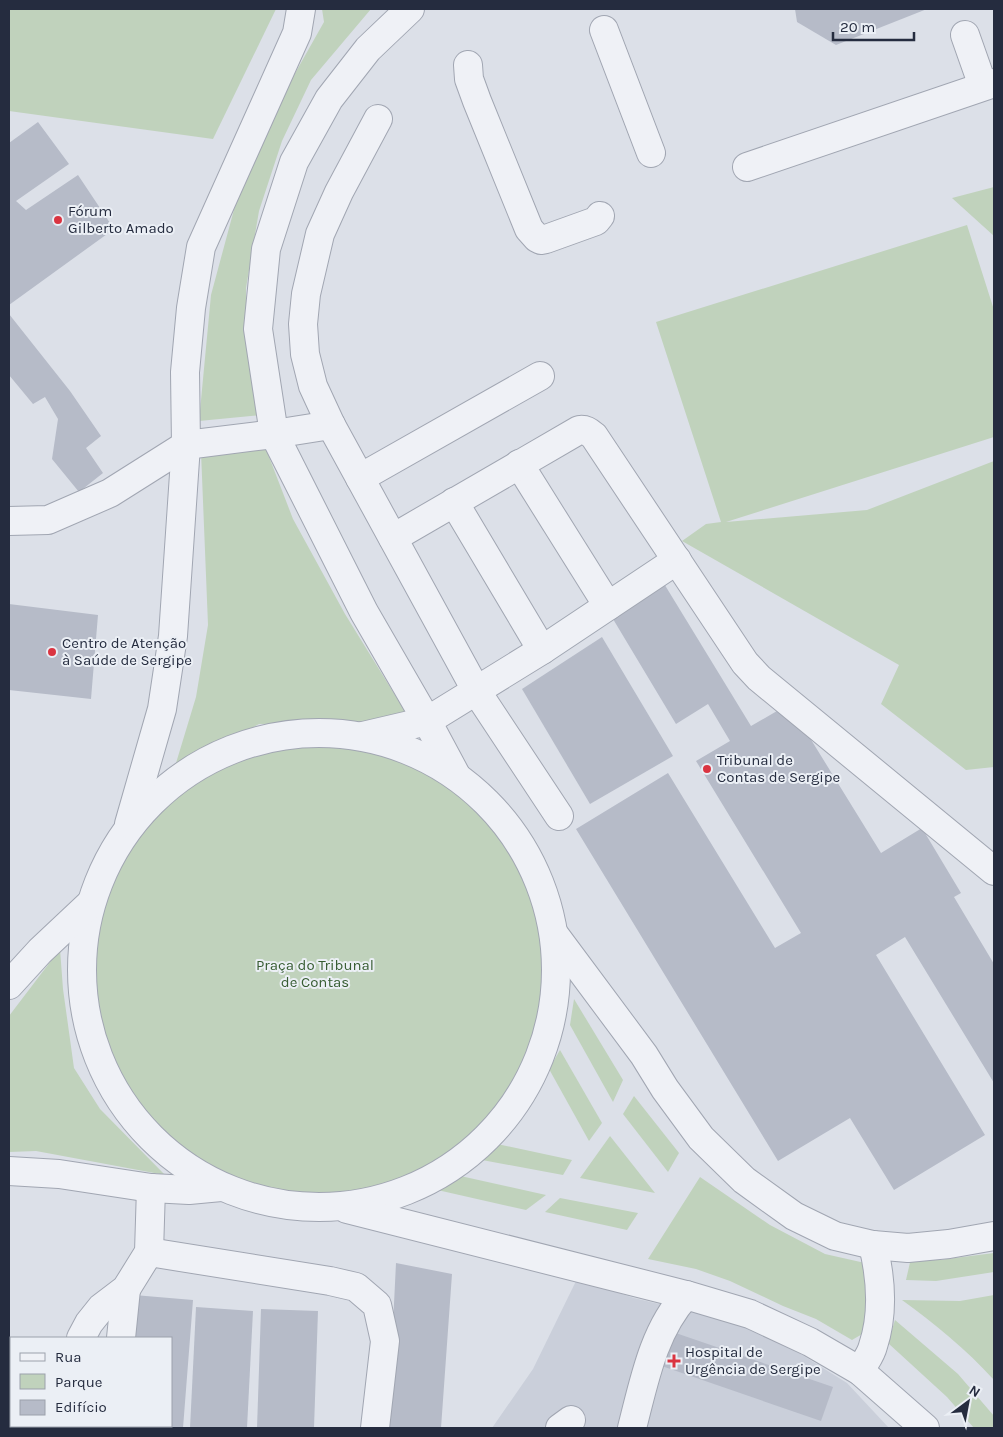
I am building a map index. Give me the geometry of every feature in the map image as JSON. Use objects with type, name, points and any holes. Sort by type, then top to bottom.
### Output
[{"type":"street","points":[[301,9],[297,33],[201,247],[191,308],[185,372],[186,445],[174,636],[162,709],[128,827],[106,867],[90,904],[80,964],[85,1014],[97,1056],[122,1103],[151,1139],[187,1168],[221,1187],[244,1196],[276,1204],[341,1207],[686,1295],[750,1314],[810,1342],[860,1371],[925,1428]]},
{"type":"street","points":[[410,9],[368,49],[329,99],[294,162],[266,249],[258,329],[274,434],[364,612],[427,721],[457,779]]},
{"type":"street","points":[[604,30],[651,153]]},
{"type":"street","points":[[747,167],[989,84],[965,35]]},
{"type":"street","points":[[468,65],[469,79],[477,101],[529,229],[534,235],[541,240],[546,239],[596,221],[600,216]]},
{"type":"street","points":[[378,119],[339,192],[320,234],[314,253],[306,294],[303,324],[305,354],[313,386],[331,425],[477,692],[559,816]]},
{"type":"street","points":[[360,478],[540,376]]},
{"type":"street","points":[[9,521],[48,520],[110,493],[186,445],[331,425]]},
{"type":"street","points":[[393,538],[578,430],[584,429],[594,436],[745,663],[759,678],[994,871]]},
{"type":"street","points":[[519,464],[608,606]]},
{"type":"street","points":[[454,502],[542,650]]},
{"type":"street","points":[[352,738],[427,721],[477,692],[677,560]]},
{"type":"street","points":[[128,827],[168,786],[196,767],[239,746],[275,737],[310,733],[380,742],[408,751],[433,763],[457,779],[492,809],[514,837],[532,867],[545,900],[554,934],[557,974],[555,1005],[530,1080],[498,1128],[458,1164],[398,1195],[341,1207]]},
{"type":"street","points":[[9,985],[40,951],[90,904]]},
{"type":"street","points":[[554,934],[644,1055],[665,1088],[702,1138],[744,1180],[794,1216],[835,1236],[873,1244],[908,1248],[949,1244],[994,1236]]},
{"type":"street","points":[[9,1171],[59,1174],[151,1188],[189,1190],[221,1187]]},
{"type":"street","points":[[82,1337],[89,1323],[101,1308],[126,1289],[149,1252],[151,1188]]},
{"type":"street","points":[[860,1371],[873,1348],[879,1318],[880,1271],[873,1244]]},
{"type":"street","points":[[149,1252],[330,1281],[356,1287],[377,1305],[385,1341],[374,1428]]},
{"type":"street","points":[[121,1337],[126,1289]]},
{"type":"street","points":[[632,1428],[655,1346],[674,1308],[686,1295]]},
{"type":"shaded area","name":"Hospital de Urgência de Sergipe","points":[[577,1279],[634,1298],[746,1325],[799,1353],[847,1383],[889,1428],[492,1428],[533,1369]]},
{"type":"green space","points":[[9,9],[276,9],[213,139],[9,111]]},
{"type":"green space","points":[[322,9],[371,9],[311,80],[282,141],[259,211],[246,288],[246,343],[261,415],[199,421],[211,295],[239,191],[285,91],[324,22]]},
{"type":"green space","points":[[994,187],[994,236],[952,198]]},
{"type":"green space","points":[[967,225],[994,310],[994,437],[726,522],[867,510],[994,461],[994,767],[966,770],[881,704],[899,665],[682,541],[706,524],[721,522],[656,322]]},
{"type":"green space","points":[[266,449],[293,519],[345,614],[416,729],[339,723],[259,724],[173,773],[196,697],[208,625],[201,452]]},
{"type":"green space","name":"Praça do Tribunal de Contas","points":[[317,736],[363,741],[407,754],[448,776],[484,805],[513,841],[535,882],[548,926],[553,972],[548,1018],[535,1062],[513,1103],[484,1139],[448,1168],[407,1190],[363,1203],[317,1208],[271,1203],[227,1190],[186,1168],[150,1139],[121,1103],[99,1062],[86,1018],[81,972],[86,926],[99,882],[121,841],[150,805],[186,776],[227,754],[271,741]]},
{"type":"green space","points":[[60,949],[63,989],[74,1068],[100,1109],[165,1175],[36,1151],[9,1152],[9,1016]]},
{"type":"green space","points":[[574,999],[623,1080],[613,1102],[570,1025]]},
{"type":"green space","points":[[560,1050],[602,1123],[589,1141],[549,1069]]},
{"type":"green space","points":[[634,1096],[679,1153],[668,1172],[623,1114]]},
{"type":"green space","points":[[610,1136],[655,1193],[580,1178]]},
{"type":"green space","points":[[497,1144],[572,1160],[563,1175],[482,1160]]},
{"type":"green space","points":[[456,1175],[546,1195],[526,1210],[433,1189]]},
{"type":"green space","points":[[700,1177],[770,1225],[825,1254],[865,1263],[874,1284],[864,1333],[852,1340],[816,1319],[730,1281],[696,1269],[648,1259]]},
{"type":"green space","points":[[560,1198],[638,1213],[627,1230],[545,1212]]},
{"type":"green space","points":[[994,1253],[994,1272],[936,1281],[906,1280],[911,1258],[939,1260]]},
{"type":"green space","points":[[994,1295],[994,1380],[950,1337],[902,1300],[960,1301]]},
{"type":"green space","points":[[895,1320],[958,1374],[994,1416],[994,1428],[974,1428],[947,1397],[888,1343]]},
{"type":"building","points":[[795,9],[927,9],[836,45],[797,22]]},
{"type":"building","name":"Fórum Gilberto Amado","points":[[38,122],[69,164],[16,201],[26,210],[78,175],[114,229],[9,305],[9,143]]},
{"type":"building","points":[[9,314],[70,391],[101,436],[86,448],[103,473],[79,492],[52,459],[58,419],[45,397],[33,404],[9,375]]},
{"type":"building","points":[[663,582],[751,726],[789,704],[881,853],[922,828],[961,893],[954,897],[994,964],[994,1083],[905,937],[876,955],[985,1135],[894,1190],[850,1118],[778,1161],[576,829],[668,773],[775,948],[801,933],[696,761],[730,741],[708,704],[676,724],[610,614]]},
{"type":"building","name":"Centro de Atenção à Saúde de Sergipe","points":[[9,604],[98,615],[91,699],[9,690]]},
{"type":"building","points":[[602,637],[673,756],[590,804],[522,689]]},
{"type":"building","points":[[396,1263],[452,1274],[441,1428],[386,1428]]},
{"type":"building","points":[[134,1295],[193,1300],[183,1428],[124,1428],[172,1427],[172,1337],[130,1337]]},
{"type":"building","points":[[196,1307],[253,1311],[247,1428],[190,1428]]},
{"type":"building","points":[[261,1309],[318,1311],[314,1428],[257,1428]]},
{"type":"building","points":[[664,1329],[833,1387],[821,1421],[653,1363]]},
{"type":"place","name":"Fórum Gilberto Amado","points":[[58,220]]},
{"type":"place","name":"Centro de Atenção à Saúde de Sergipe","points":[[52,652]]},
{"type":"place","name":"Tribunal de Contas de Sergipe","points":[[707,769]]},
{"type":"place","name":"Hospital de Urgência de Sergipe","points":[[674,1361]]}]
